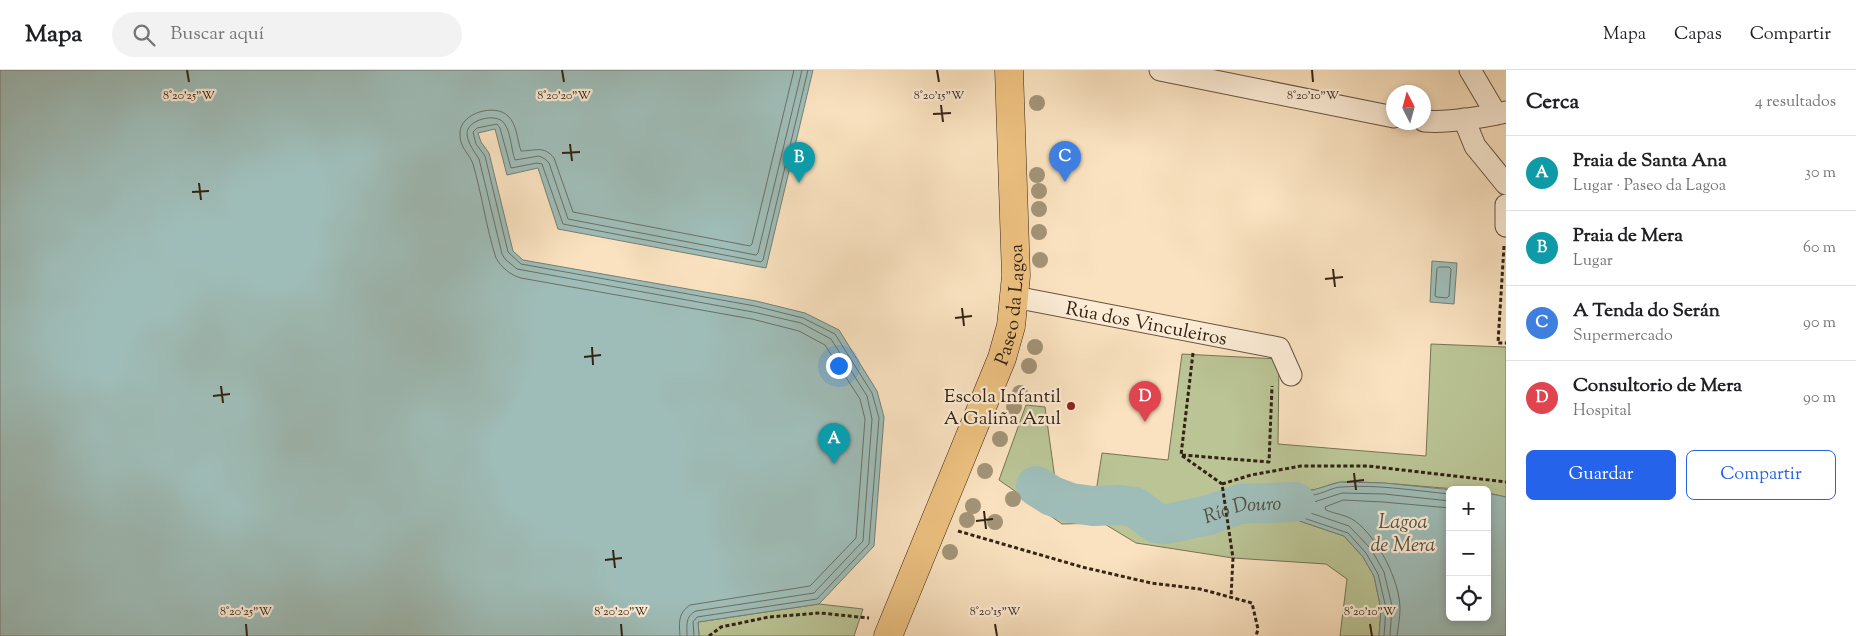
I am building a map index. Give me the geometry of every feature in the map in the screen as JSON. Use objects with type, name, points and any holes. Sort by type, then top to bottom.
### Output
[{"type":"main road","name":"Paseo da Lagoa","points":[[882,627],[1002,358],[1011,326],[1015,297],[1016,266],[1009,70]]},
{"type":"street","points":[[1160,70],[1386,115]]},
{"type":"street","points":[[1431,122],[1501,113],[1470,70]]},
{"type":"street","points":[[1464,119],[1475,146],[1506,184]]},
{"type":"street","name":"Rúa dos Vinculeiros","points":[[1015,297],[1279,348],[1282,379]]},
{"type":"path","points":[[1506,219],[1498,342],[1506,343]]},
{"type":"path","points":[[1181,455],[1193,351]]},
{"type":"path","points":[[1269,472],[1282,379]]},
{"type":"path","points":[[1181,455],[1269,462]]},
{"type":"path","points":[[1181,455],[1222,484],[1233,558],[1231,597]]},
{"type":"path","points":[[1222,484],[1301,466],[1368,466],[1506,482]]},
{"type":"path","points":[[956,530],[1082,567],[1151,583],[1200,589],[1252,603],[1258,629],[1256,636]]},
{"type":"path","points":[[709,636],[721,627],[769,617],[820,613],[882,627]]},
{"type":"green space","points":[[1431,344],[1506,347],[1506,497],[1491,494],[1491,486],[1446,486],[1446,489],[1343,482],[1314,490],[1266,492],[1239,499],[1241,510],[1273,512],[1344,536],[1363,557],[1374,576],[1381,609],[1379,636],[1340,636],[1347,579],[1326,564],[1233,558],[1136,543],[1103,523],[1062,524],[999,480],[1026,405],[1045,407],[1055,479],[1096,492],[1102,453],[1168,460],[1182,354],[1279,359],[1278,444],[1426,456]]},
{"type":"green space","points":[[819,604],[863,609],[854,636],[699,636],[698,622]]},
{"type":"water","points":[[0,70],[813,70],[766,268],[558,229],[538,168],[507,175],[495,129],[478,133],[481,142],[489,153],[513,251],[523,260],[756,301],[805,313],[839,330],[877,391],[884,417],[874,546],[819,604],[698,622],[699,636],[0,636]]},
{"type":"water","points":[[1432,261],[1457,263],[1454,304],[1430,302]]},
{"type":"water","name":"Lagoa de Mera","points":[[1340,482],[1384,483],[1446,489],[1446,621],[1491,621],[1491,494],[1506,497],[1506,636],[1379,636],[1381,609],[1374,576],[1363,557],[1344,536],[1273,512],[1241,510],[1239,499],[1258,492],[1313,490]]},
{"type":"waterway","name":"Río Douro","points":[[1036,486],[1052,496],[1071,503],[1093,506],[1120,505],[1135,507],[1156,523],[1167,524],[1209,515],[1240,504],[1295,502]]},
{"type":"place","name":"A Tenda do Serán","points":[[1065,182]]},
{"type":"place","name":"Praia de Mera","points":[[799,183]]},
{"type":"place","name":"Escola Infantil A Galiña Azul","points":[[1071,406]]},
{"type":"place","name":"Consultorio de Mera","points":[[1145,422]]},
{"type":"place","name":"Praia de Santa Ana","points":[[834,464]]}]
